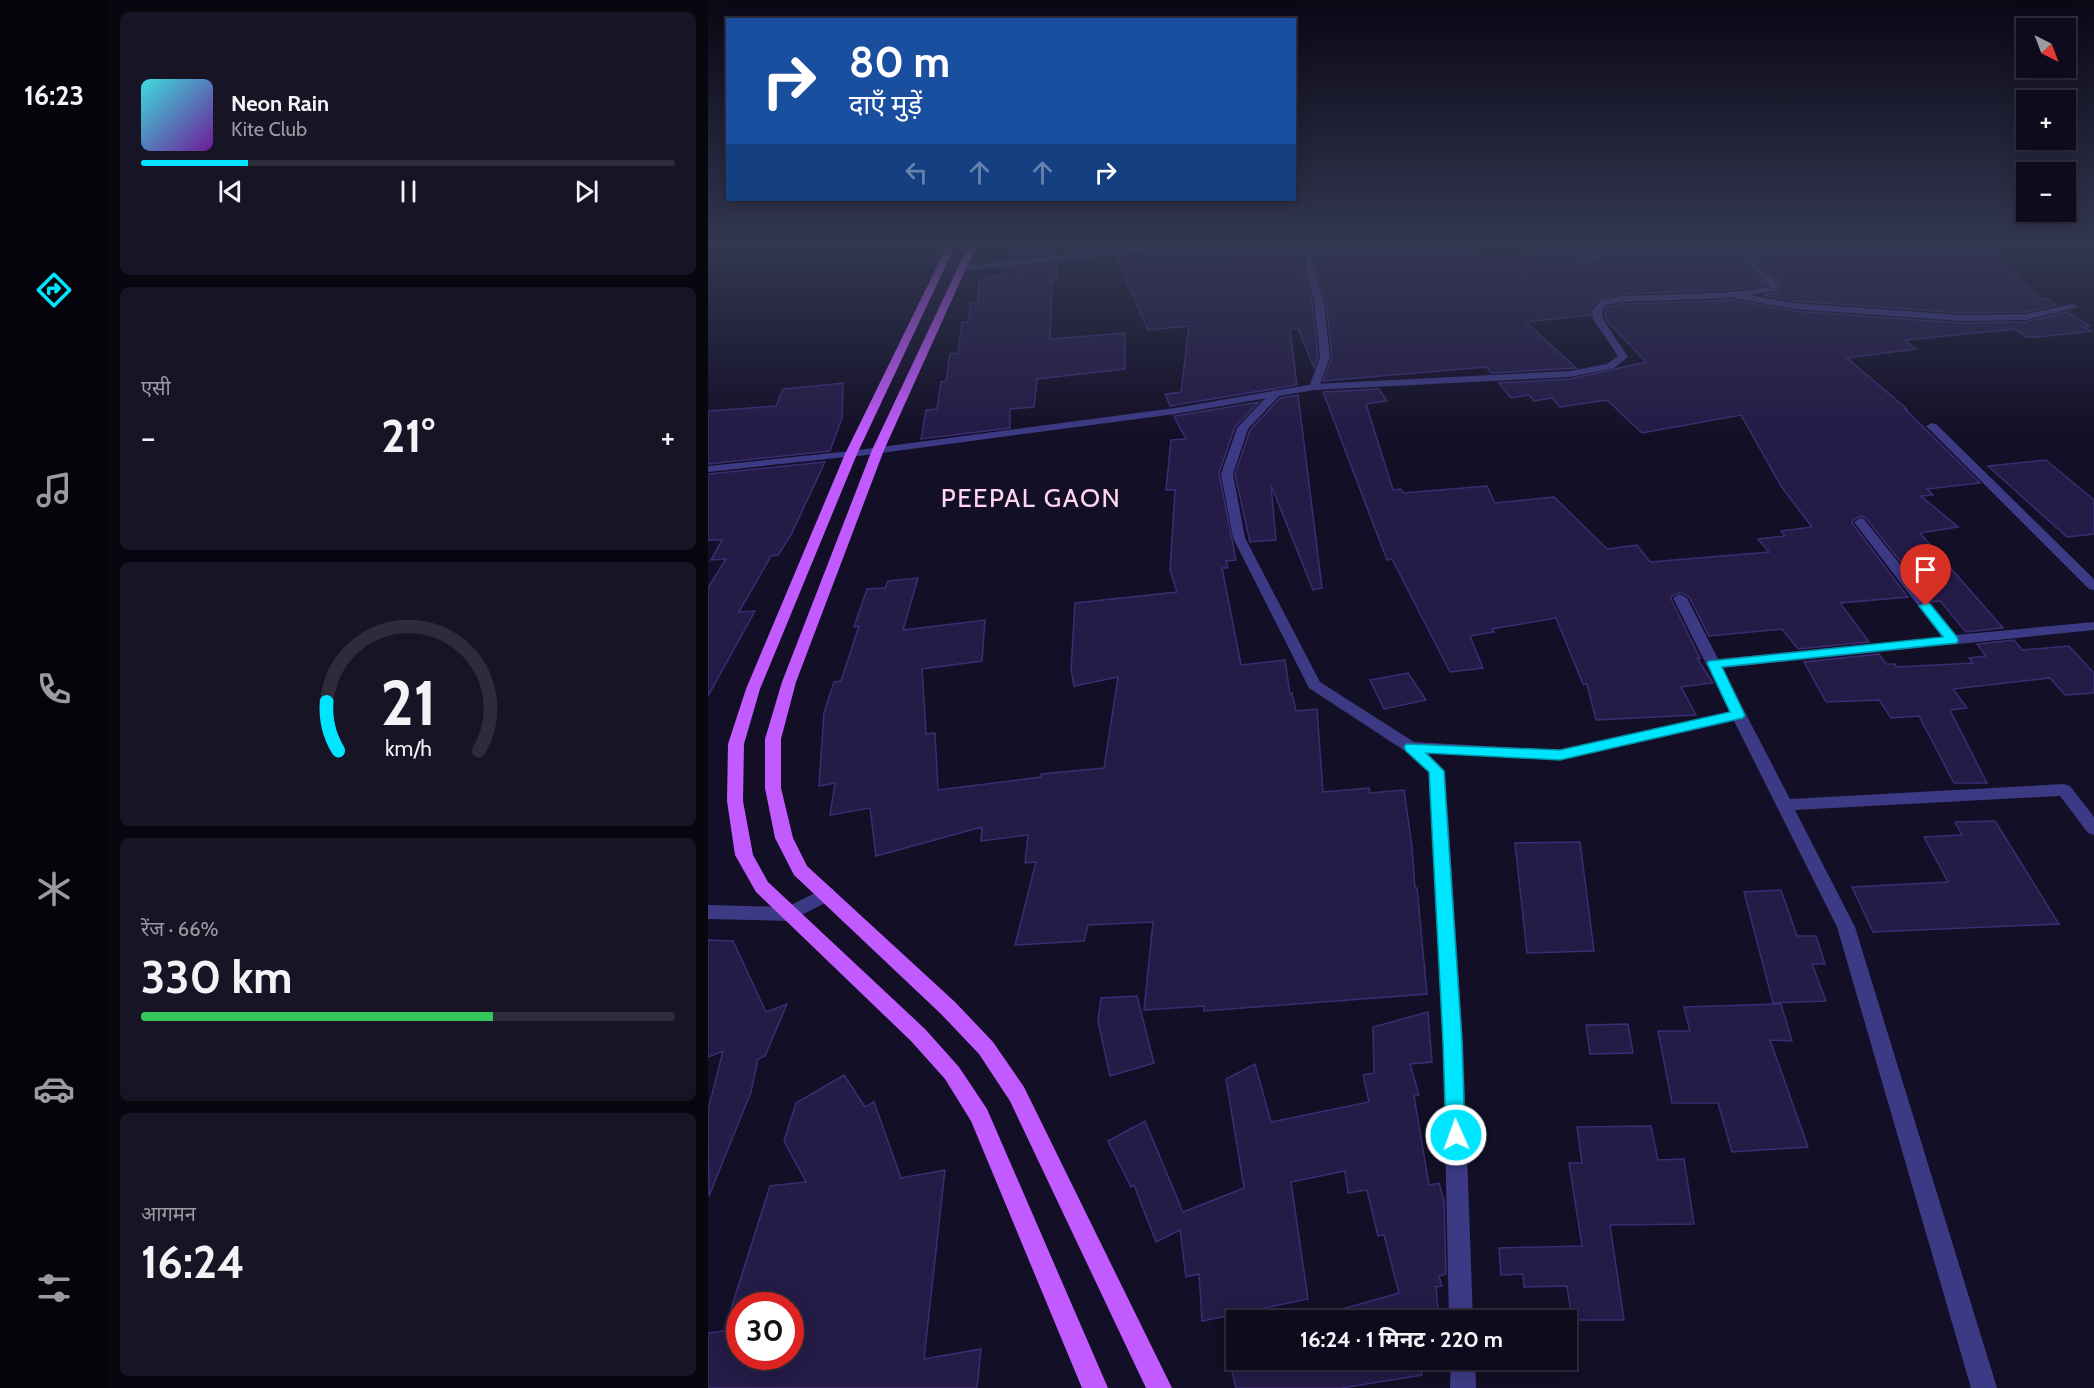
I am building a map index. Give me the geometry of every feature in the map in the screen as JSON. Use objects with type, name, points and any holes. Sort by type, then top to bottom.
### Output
[{"type":"main road","points":[[921,307],[851,454],[753,689],[736,744],[735,801],[744,855],[762,887],[918,1035],[952,1073],[979,1116],[1095,1388]]},
{"type":"main road","points":[[943,307],[878,450],[789,682],[773,739],[773,788],[784,838],[800,870],[948,1008],[986,1048],[1017,1094],[1159,1388]]},
{"type":"street","points":[[1314,387],[1326,357],[1320,307]]},
{"type":"street","points":[[708,469],[851,454],[1174,411],[1314,387],[1570,374],[1610,366],[1623,357],[1598,318],[1597,310],[1600,307]]},
{"type":"street","points":[[1805,307],[1962,318],[2026,317],[2073,307]]},
{"type":"street","points":[[1276,393],[1243,428],[1227,474],[1239,538],[1314,685],[1411,747],[1437,771],[1453,1042],[1461,1310]]},
{"type":"street","points":[[1932,426],[2094,586]]},
{"type":"street","points":[[1860,522],[1952,640]]},
{"type":"street","points":[[1680,598],[1846,927],[1984,1388]]},
{"type":"street","points":[[1713,663],[2094,626]]},
{"type":"street","points":[[1411,747],[1560,755],[1738,715]]},
{"type":"street","points":[[1785,805],[2064,790],[2094,829]]},
{"type":"street","points":[[708,912],[790,914],[827,894]]},
{"type":"street","points":[[1463,1370],[1464,1388]]},
{"type":"building","points":[[970,307],[1051,307],[1050,339],[1125,333],[1125,369],[1037,379],[1034,407],[1010,409],[1010,428],[921,439],[926,410],[937,409],[941,382],[946,381],[950,354],[958,353],[962,322],[969,322]]},
{"type":"building","points":[[1138,307],[1313,307],[1318,357],[1314,368],[1298,328],[1290,330],[1297,385],[1170,406],[1165,394],[1181,392],[1189,326],[1148,330]]},
{"type":"building","points":[[1327,307],[1592,307],[1590,315],[1526,322],[1576,368],[1491,373],[1487,367],[1323,381],[1332,357]]},
{"type":"building","points":[[1607,307],[1771,307],[1794,311],[1962,323],[2026,322],[2067,312],[2090,326],[2084,327],[2091,331],[2039,337],[2026,337],[2015,329],[1905,340],[1916,349],[1847,358],[1907,409],[1905,409],[1980,483],[1927,489],[1933,495],[1921,496],[1958,527],[1920,533],[2003,628],[1966,632],[1940,601],[1932,602],[1866,518],[1861,516],[1852,523],[1908,597],[1840,603],[1869,642],[1798,649],[1782,629],[1709,636],[1689,597],[1681,592],[1672,596],[1671,599],[1700,658],[1697,658],[1713,683],[1681,687],[1696,715],[1596,720],[1587,684],[1583,684],[1556,618],[1492,629],[1494,632],[1470,636],[1483,668],[1450,672],[1392,559],[1387,560],[1323,392],[1379,389],[1387,401],[1366,404],[1393,490],[1401,489],[1403,493],[1487,486],[1495,503],[1554,497],[1607,549],[1637,545],[1650,562],[1769,552],[1758,539],[1785,536],[1781,531],[1812,527],[1781,486],[1741,415],[1642,433],[1607,400],[1560,407],[1552,398],[1534,401],[1529,395],[1511,398],[1499,383],[1570,379],[1646,362],[1607,321],[1604,311]]},
{"type":"building","points":[[1875,307],[2048,307],[2026,312],[1962,313]]},
{"type":"building","points":[[843,383],[842,418],[830,451],[708,464],[708,411],[776,406],[783,389]]},
{"type":"building","points":[[1298,395],[1322,588],[1313,590],[1271,485],[1276,540],[1250,542],[1235,474],[1250,430],[1280,398]]},
{"type":"building","points":[[1259,402],[1235,427],[1219,473],[1236,560],[1226,561],[1228,568],[1222,568],[1241,665],[1285,660],[1290,694],[1292,693],[1296,711],[1317,709],[1323,792],[1369,788],[1370,793],[1404,790],[1415,888],[1417,888],[1427,994],[1204,1011],[1204,1006],[1144,1010],[1153,922],[1088,925],[1084,941],[1015,945],[1036,862],[1025,863],[1028,835],[981,841],[982,827],[876,856],[870,808],[830,815],[835,783],[819,786],[824,713],[834,682],[841,681],[859,626],[854,627],[867,589],[885,588],[888,581],[918,578],[903,630],[985,620],[982,661],[922,669],[926,734],[935,733],[938,790],[1041,777],[1041,774],[1104,768],[1118,677],[1074,686],[1071,670],[1075,603],[1177,592],[1170,570],[1175,490],[1166,490],[1171,440],[1186,439],[1174,416]]},
{"type":"building","points":[[2046,460],[2094,500],[2094,534],[2067,537],[1988,466]]},
{"type":"building","points":[[825,462],[791,535],[778,555],[771,556],[739,612],[755,611],[708,696],[708,588],[726,559],[711,560],[722,540],[708,540],[708,474]]},
{"type":"building","points":[[2014,640],[2022,650],[2069,646],[2094,673],[2094,693],[2065,695],[2050,678],[1953,689],[1967,708],[1950,710],[1987,783],[1954,783],[1919,716],[1891,718],[1879,700],[1826,702],[1804,662],[1879,654],[1886,664],[1895,664],[1896,667],[1973,663],[1969,658],[1986,656],[1977,644]]},
{"type":"building","points":[[1408,673],[1426,700],[1384,709],[1370,680]]},
{"type":"building","points":[[1995,821],[2059,924],[1873,932],[1852,887],[1948,882],[1924,837],[1962,835],[1955,822]]},
{"type":"building","points":[[1580,842],[1594,951],[1527,953],[1515,843]]},
{"type":"building","points":[[1781,890],[1797,936],[1816,936],[1825,964],[1812,964],[1826,1001],[1773,1003],[1744,892]]},
{"type":"building","points":[[708,940],[733,941],[766,1012],[787,1004],[765,1056],[758,1059],[751,1092],[709,1196],[708,1110],[723,1051],[708,1057]]},
{"type":"building","points":[[1137,996],[1154,1063],[1110,1076],[1098,1021],[1101,998]]},
{"type":"building","points":[[1781,1004],[1792,1041],[1770,1040],[1808,1147],[1732,1152],[1718,1103],[1672,1103],[1658,1031],[1690,1031],[1684,1007]]},
{"type":"building","points":[[1428,1012],[1432,1062],[1410,1064],[1419,1095],[1414,1096],[1429,1185],[1439,1183],[1444,1200],[1446,1274],[1439,1276],[1442,1286],[1436,1287],[1438,1310],[1339,1310],[1399,1293],[1384,1235],[1378,1236],[1367,1190],[1348,1193],[1345,1171],[1291,1182],[1308,1299],[1255,1310],[1226,1310],[1226,1316],[1202,1321],[1199,1274],[1186,1277],[1180,1230],[1156,1242],[1134,1185],[1131,1187],[1108,1141],[1145,1121],[1183,1212],[1244,1188],[1226,1079],[1255,1064],[1271,1122],[1369,1102],[1363,1075],[1374,1073],[1373,1027]]},
{"type":"building","points":[[1628,1024],[1633,1053],[1590,1054],[1586,1025]]},
{"type":"building","points":[[844,1075],[865,1107],[874,1102],[901,1178],[945,1170],[924,1359],[981,1349],[977,1388],[708,1388],[708,1333],[724,1331],[726,1325],[726,1370],[804,1370],[804,1292],[736,1292],[770,1186],[806,1182],[784,1141],[796,1103]]},
{"type":"building","points":[[1651,1126],[1658,1160],[1684,1159],[1694,1224],[1610,1225],[1624,1320],[1577,1320],[1577,1310],[1571,1310],[1567,1286],[1524,1287],[1523,1274],[1501,1275],[1499,1248],[1582,1246],[1569,1163],[1582,1163],[1577,1127]]},
{"type":"building","points":[[1232,1370],[1422,1370],[1422,1375],[1342,1388],[1236,1388]]},
{"type":"district","name":"PEEPAL GAON","points":[[1031,498]]},
{"type":"route","points":[[1456,1135],[1453,1042],[1437,771],[1411,747],[1560,755],[1738,715],[1713,663],[1952,640],[1926,606]]}]
